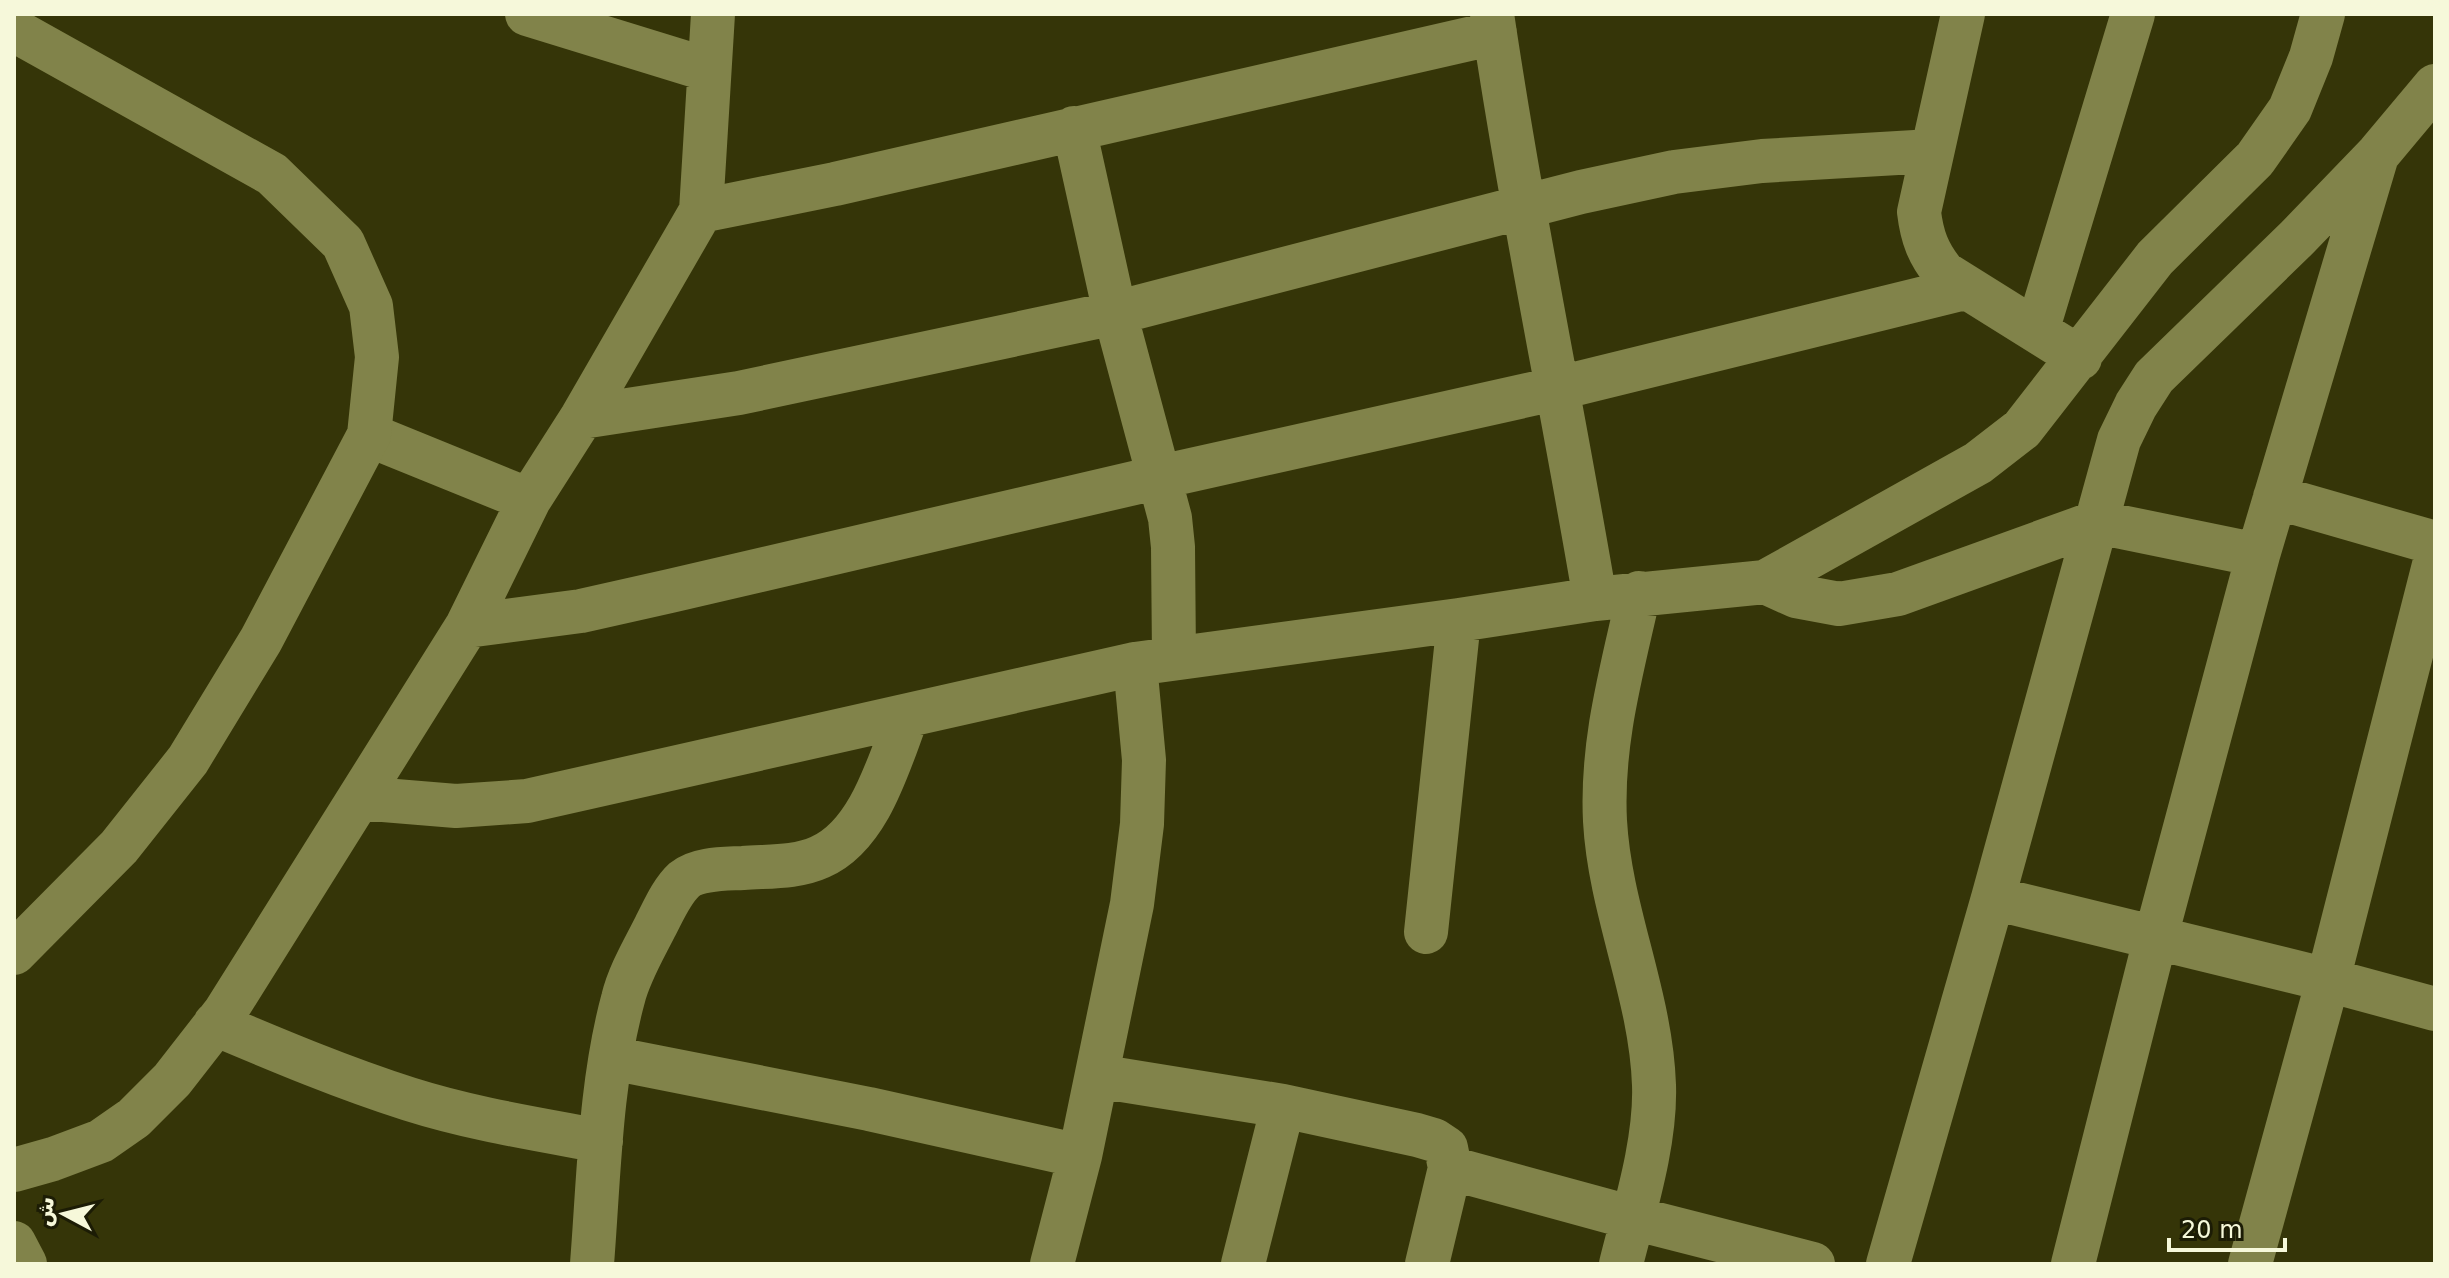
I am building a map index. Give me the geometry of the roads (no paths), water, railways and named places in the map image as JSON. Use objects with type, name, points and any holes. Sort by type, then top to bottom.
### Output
[{"type":"street","points":[[527,14],[709,70]]},
{"type":"street","points":[[14,1170],[101,1141],[134,1118],[172,1080],[215,1024],[467,626],[529,500],[582,417],[701,211],[713,14]]},
{"type":"street","points":[[1963,14],[1919,212],[1922,237],[1932,258],[1944,273],[2080,358]]},
{"type":"street","points":[[2037,331],[2133,14]]},
{"type":"street","points":[[359,798],[456,806],[527,801],[1155,661],[1639,593],[1765,582],[1978,463],[2022,429],[2155,258],[2255,159],[2290,109],[2311,57],[2323,14]]},
{"type":"street","points":[[701,211],[835,184],[1074,128],[1493,24],[1595,599]]},
{"type":"street","points":[[14,30],[272,174],[343,243],[371,306],[377,357],[369,435],[261,640],[188,760],[119,847],[14,953]]},
{"type":"street","points":[[1888,1264],[2119,440],[2154,377],[2297,238],[2378,154],[2435,86]]},
{"type":"street","points":[[1052,1264],[1080,1156],[1132,904],[1142,824],[1144,760],[1155,661],[1173,547],[1160,477],[1115,313],[1074,128]]},
{"type":"street","points":[[582,417],[739,393],[1115,313],[1581,192],[1674,172],[1762,161],[1932,151]]},
{"type":"street","points":[[2073,1264],[2156,936],[2258,555],[2378,154]]},
{"type":"street","points":[[467,626],[581,611],[1559,388],[1965,288]]},
{"type":"street","points":[[369,435],[529,500]]},
{"type":"street","points":[[2275,497],[2435,543]]},
{"type":"street","points":[[1765,582],[1796,596],[1839,604],[1898,594],[2097,522],[2258,555]]},
{"type":"street","points":[[2250,1264],[2433,579]]},
{"type":"street","points":[[1621,1264],[1642,1178],[1654,1086],[1649,1040],[1621,923],[1606,825],[1604,768],[1639,593]]},
{"type":"street","points":[[1426,932],[1459,620]]},
{"type":"street","points":[[592,1264],[601,1141],[611,1058],[623,996],[663,912],[683,881],[694,874],[798,864],[823,856],[862,821],[879,788],[907,716]]},
{"type":"street","points":[[1993,898],[2156,936],[2435,1009]]},
{"type":"street","points":[[215,1024],[411,1100],[601,1141]]},
{"type":"street","points":[[611,1058],[869,1109],[1080,1156]]},
{"type":"street","points":[[1097,1076],[1283,1106],[1434,1140],[1446,1148],[1450,1168],[1427,1264]]},
{"type":"street","points":[[1243,1264],[1283,1106]]},
{"type":"street","points":[[1450,1168],[1813,1264]]},
{"type":"street","points":[[14,1243],[25,1264]]}]
